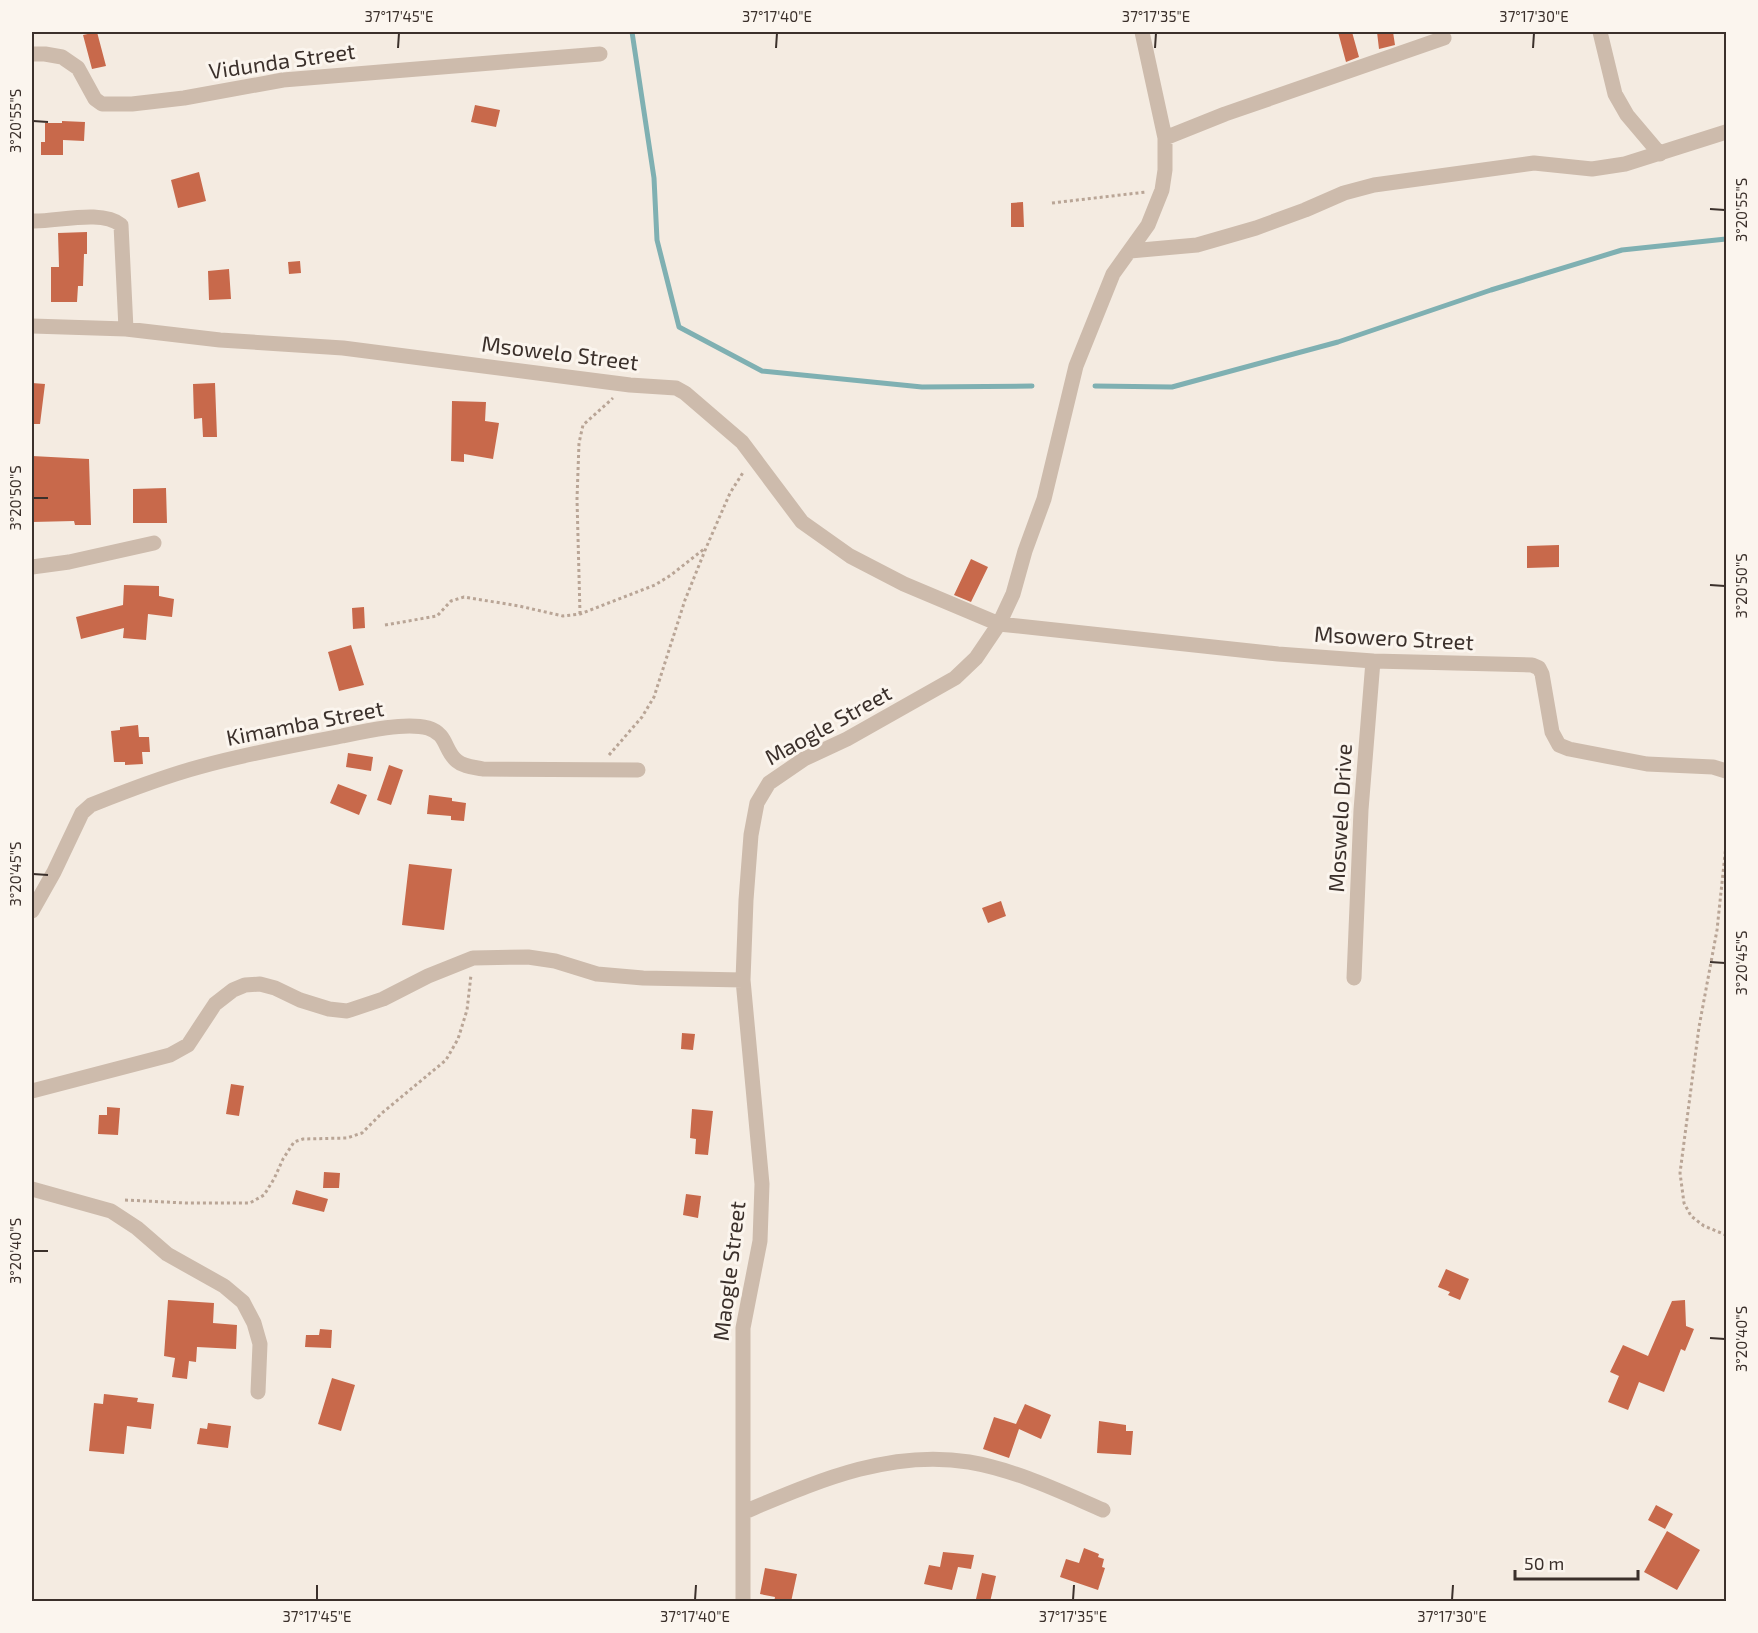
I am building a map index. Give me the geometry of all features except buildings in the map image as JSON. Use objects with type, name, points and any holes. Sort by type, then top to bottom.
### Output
[{"type":"street","name":"Maogle Street","points":[[743,1602],[743,1328],[760,1241],[762,1184],[743,980],[751,835],[757,803],[769,783],[804,759],[847,739],[955,678],[976,658],[999,624],[1013,594],[1025,551],[1044,499],[1076,366],[1113,274],[1148,225],[1162,190],[1165,170],[1165,138],[1142,32]]},
{"type":"street","points":[[1600,32],[1615,94],[1627,115],[1660,154]]},
{"type":"street","points":[[1165,138],[1225,114],[1444,38]]},
{"type":"street","name":"Vidunda Street","points":[[32,54],[62,57],[78,68],[95,99],[102,104],[132,104],[184,98],[283,80],[600,54]]},
{"type":"street","points":[[1130,251],[1197,245],[1256,228],[1344,193],[1374,184],[1534,163],[1592,169],[1625,164],[1726,132]]},
{"type":"street","points":[[32,221],[101,217],[114,219],[121,225],[126,329]]},
{"type":"street","name":"Msowelo Street","points":[[32,326],[126,329],[219,339],[343,348],[630,385],[676,388],[742,442],[802,522],[850,556],[904,584],[999,624]]},
{"type":"street","points":[[32,567],[69,562],[154,543]]},
{"type":"street","name":"Msowero Street","points":[[999,624],[1175,644],[1373,661],[1532,665],[1539,668],[1542,675],[1552,732],[1559,745],[1647,764],[1713,768],[1726,771]]},
{"type":"street","name":"Moswelo Drive","points":[[1354,978],[1361,810],[1373,661]]},
{"type":"street","name":"Kimamba Street","points":[[32,911],[54,872],[82,813],[91,805],[199,767],[370,730],[408,727],[426,728],[438,732],[455,760],[483,769],[638,770]]},
{"type":"street","points":[[32,1090],[170,1054],[188,1045],[215,1004],[233,990],[245,985],[260,984],[329,1010],[347,1011],[383,999],[428,976],[473,958],[528,957],[555,961],[597,974],[643,978],[743,980]]},
{"type":"street","points":[[32,1189],[111,1211],[137,1228],[167,1254],[224,1286],[243,1302],[254,1323],[260,1344],[258,1392]]},
{"type":"street","points":[[744,1512],[846,1472],[884,1462],[922,1459],[969,1462],[1027,1478],[1103,1510]]},
{"type":"path","points":[[1052,203],[1162,190]]},
{"type":"path","points":[[579,614],[577,499],[579,443],[583,425],[630,385]]},
{"type":"path","points":[[589,770],[614,751],[642,717],[654,697],[685,600],[706,548],[730,493],[752,457]]},
{"type":"path","points":[[385,625],[437,616],[451,601],[464,597],[563,616],[579,614],[655,585],[706,548]]},
{"type":"path","points":[[1726,844],[1717,930],[1699,1027],[1680,1173],[1684,1203],[1691,1216],[1704,1226],[1726,1235]]},
{"type":"path","points":[[115,1200],[250,1203],[264,1195],[294,1142],[303,1139],[347,1138],[362,1133],[382,1113],[446,1060],[458,1039],[467,1010],[473,958]]},
{"type":"waterway","points":[[632,32],[654,178],[657,240],[679,327],[762,371],[922,387],[1032,386]]},
{"type":"waterway","points":[[1095,386],[1172,387],[1338,342],[1491,290],[1622,250],[1726,239]]}]
